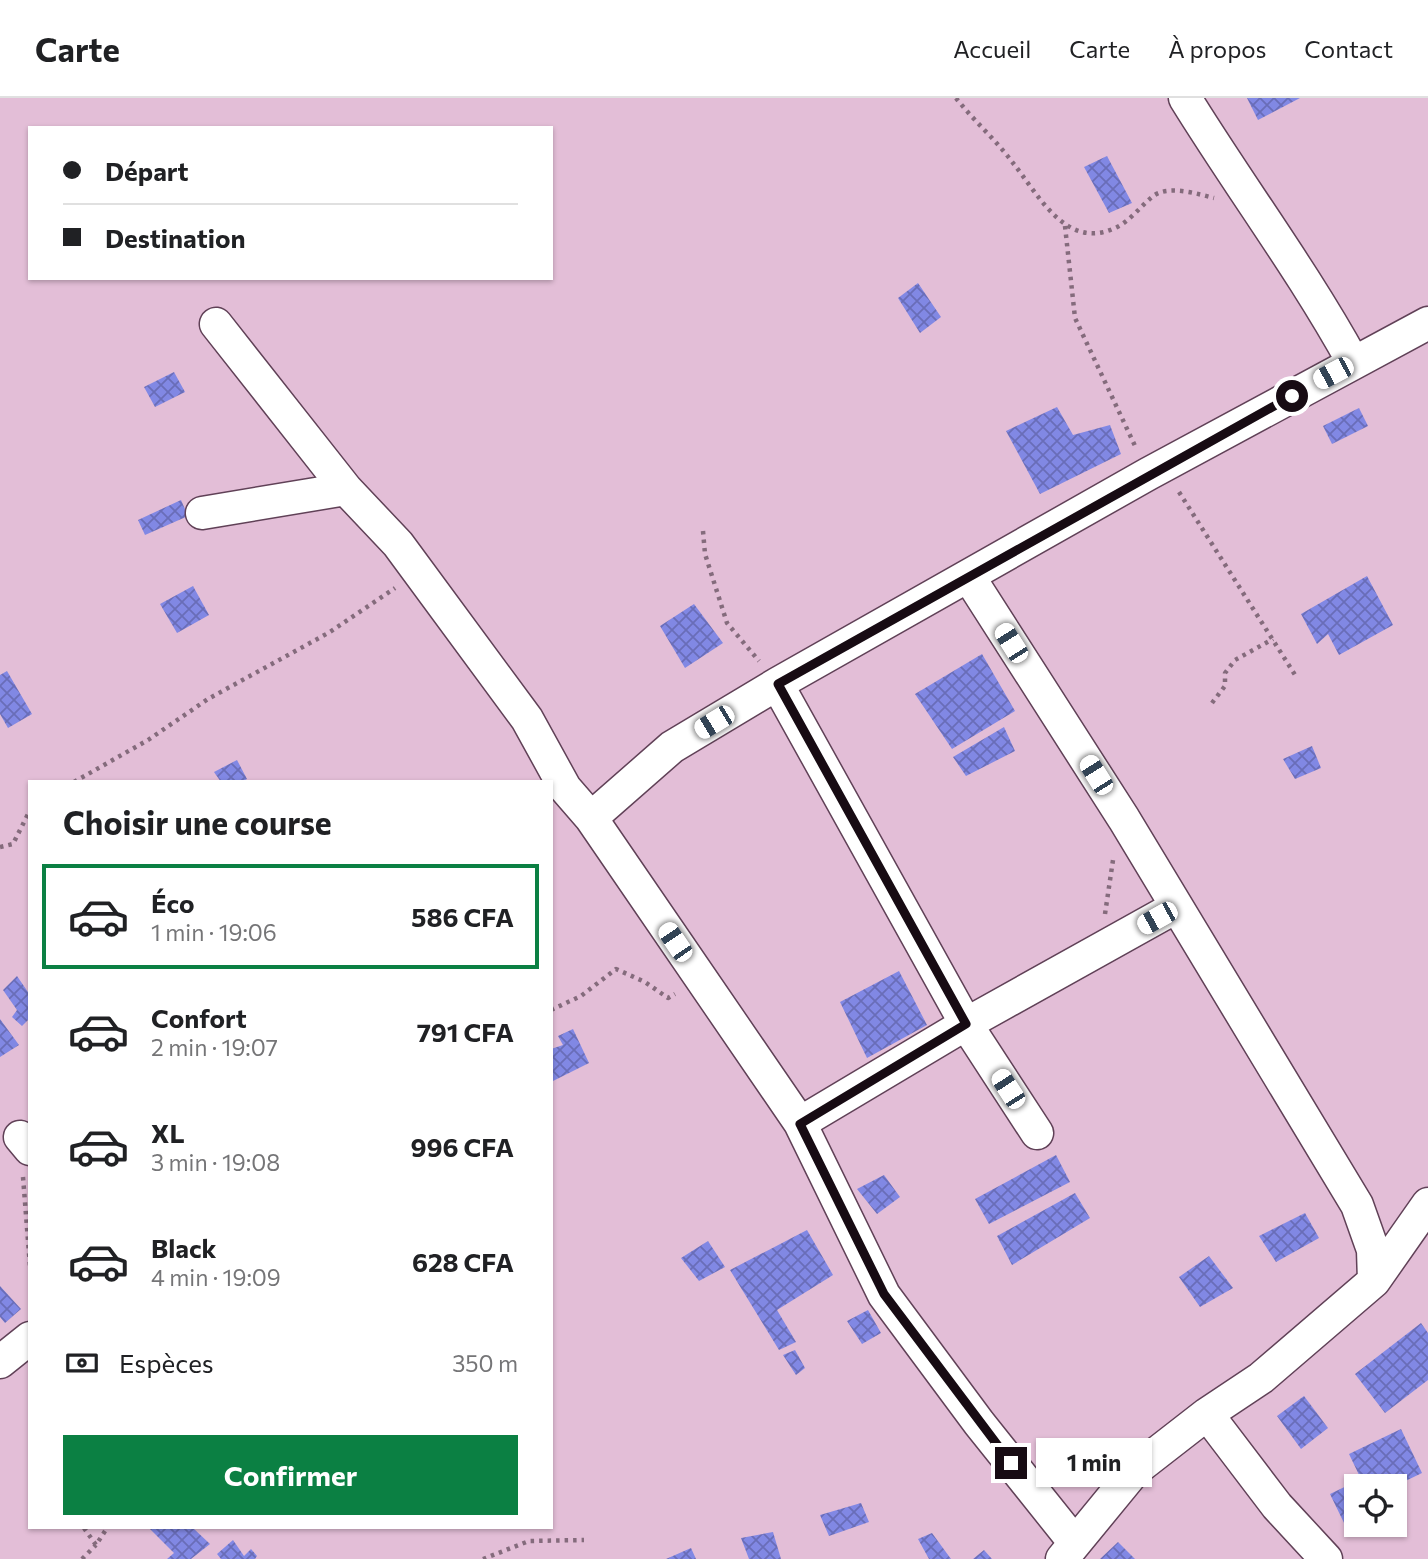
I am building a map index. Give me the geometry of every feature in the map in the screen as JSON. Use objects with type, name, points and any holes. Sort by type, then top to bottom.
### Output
[{"type":"street","points":[[1185,98],[1240,187],[1322,306],[1353,362]]},
{"type":"street","points":[[592,818],[671,747],[1156,471],[1428,323]]},
{"type":"street","points":[[216,324],[346,489],[398,544],[527,719],[565,788],[592,818],[800,1124],[884,1294],[1069,1551],[1135,1470],[1207,1414],[1261,1378],[1374,1281],[1428,1204]]},
{"type":"street","points":[[202,513],[346,489]]},
{"type":"street","points":[[969,577],[1124,818],[1357,1205],[1373,1250],[1374,1281]]},
{"type":"street","points":[[778,684],[966,1024],[1037,1133]]},
{"type":"street","points":[[800,1124],[966,1024],[1176,907]]},
{"type":"street","points":[[0,1362],[28,1340]]},
{"type":"street","points":[[1207,1414],[1277,1506],[1326,1559]]},
{"type":"path","points":[[956,98],[1013,162],[1030,190],[1065,226],[1090,235],[1116,228],[1154,194],[1185,191],[1220,199],[1240,187]]},
{"type":"path","points":[[1065,226],[1075,318],[1156,471],[1273,639],[1297,678]]},
{"type":"path","points":[[703,530],[705,554],[727,623],[778,684]]},
{"type":"path","points":[[78,780],[148,740],[208,699],[330,632],[419,573]]},
{"type":"path","points":[[1212,703],[1225,686],[1225,673],[1235,660],[1273,639]]},
{"type":"path","points":[[0,847],[13,844],[28,814]]},
{"type":"path","points":[[1101,949],[1110,872],[1124,818]]},
{"type":"path","points":[[553,1009],[580,996],[616,969],[668,998],[700,980]]},
{"type":"path","points":[[25,1143],[28,1217]]},
{"type":"path","points":[[85,1529],[96,1545]]},
{"type":"path","points":[[82,1559],[106,1529]]},
{"type":"path","points":[[483,1559],[529,1541],[583,1540]]},
{"type":"building","points":[[1247,98],[1300,98],[1258,120]]},
{"type":"building","points":[[1107,156],[1132,203],[1109,213],[1084,167]]},
{"type":"building","points":[[918,283],[941,317],[920,333],[898,298]]},
{"type":"building","points":[[174,372],[185,392],[155,407],[144,387]]},
{"type":"building","points":[[1057,407],[1073,435],[1110,425],[1121,454],[1040,494],[1006,431]]},
{"type":"building","points":[[1359,408],[1368,426],[1332,444],[1323,426]]},
{"type":"building","points":[[181,500],[188,516],[145,535],[138,520]]},
{"type":"building","points":[[1367,576],[1393,625],[1339,655],[1328,634],[1317,644],[1301,614]]},
{"type":"building","points":[[193,586],[209,615],[177,633],[160,604]]},
{"type":"building","points":[[694,604],[723,643],[685,668],[660,626]]},
{"type":"building","points":[[982,654],[1015,711],[952,749],[915,694]]},
{"type":"building","points":[[7,671],[32,714],[8,728],[0,714],[0,675]]},
{"type":"building","points":[[1004,727],[1015,751],[966,776],[953,757]]},
{"type":"building","points":[[1312,746],[1321,768],[1295,779],[1283,759]]},
{"type":"building","points":[[237,760],[247,779],[220,780],[214,772]]},
{"type":"building","points":[[899,971],[927,1025],[867,1058],[840,1002]]},
{"type":"building","points":[[17,976],[28,992],[28,1020],[22,1026],[12,1017],[17,1010],[3,990]]},
{"type":"building","points":[[0,1019],[19,1045],[0,1057]]},
{"type":"building","points":[[573,1029],[589,1063],[553,1081],[553,1048],[563,1045],[558,1036]]},
{"type":"building","points":[[1056,1155],[1070,1182],[989,1224],[975,1199]]},
{"type":"building","points":[[884,1175],[900,1197],[877,1214],[857,1189]]},
{"type":"building","points":[[1075,1193],[1090,1218],[1012,1265],[997,1236]]},
{"type":"building","points":[[1305,1213],[1319,1238],[1276,1262],[1259,1236]]},
{"type":"building","points":[[807,1230],[833,1275],[777,1310],[796,1342],[779,1350],[730,1270]]},
{"type":"building","points":[[708,1241],[725,1267],[699,1281],[681,1258]]},
{"type":"building","points":[[1209,1256],[1233,1288],[1200,1307],[1179,1277]]},
{"type":"building","points":[[0,1286],[21,1309],[5,1323],[0,1317]]},
{"type":"building","points":[[868,1310],[881,1333],[862,1344],[847,1321]]},
{"type":"building","points":[[1421,1323],[1428,1333],[1428,1380],[1385,1413],[1355,1374]]},
{"type":"building","points":[[795,1350],[805,1368],[796,1375],[783,1355]]},
{"type":"building","points":[[1304,1396],[1328,1428],[1301,1449],[1277,1416]]},
{"type":"building","points":[[1401,1429],[1422,1473],[1407,1480],[1407,1474],[1359,1474],[1349,1454]]},
{"type":"building","points":[[1344,1487],[1344,1523],[1330,1494]]},
{"type":"building","points":[[861,1503],[869,1522],[829,1536],[820,1515]]},
{"type":"building","points":[[150,1529],[194,1529],[210,1544],[191,1559],[167,1559],[174,1553]]},
{"type":"building","points":[[773,1532],[781,1559],[749,1559],[741,1538]]},
{"type":"building","points":[[932,1533],[951,1559],[929,1559],[918,1539]]},
{"type":"building","points":[[233,1540],[244,1556],[251,1549],[257,1556],[255,1559],[221,1559],[217,1554]]},
{"type":"building","points":[[1118,1542],[1135,1559],[1100,1559]]},
{"type":"building","points":[[691,1548],[696,1559],[666,1559]]},
{"type":"building","points":[[984,1550],[992,1559],[973,1559]]},
{"type":"route","points":[[1011,1463],[884,1294],[800,1124],[966,1024],[778,684],[1148,474],[1292,396]]}]
